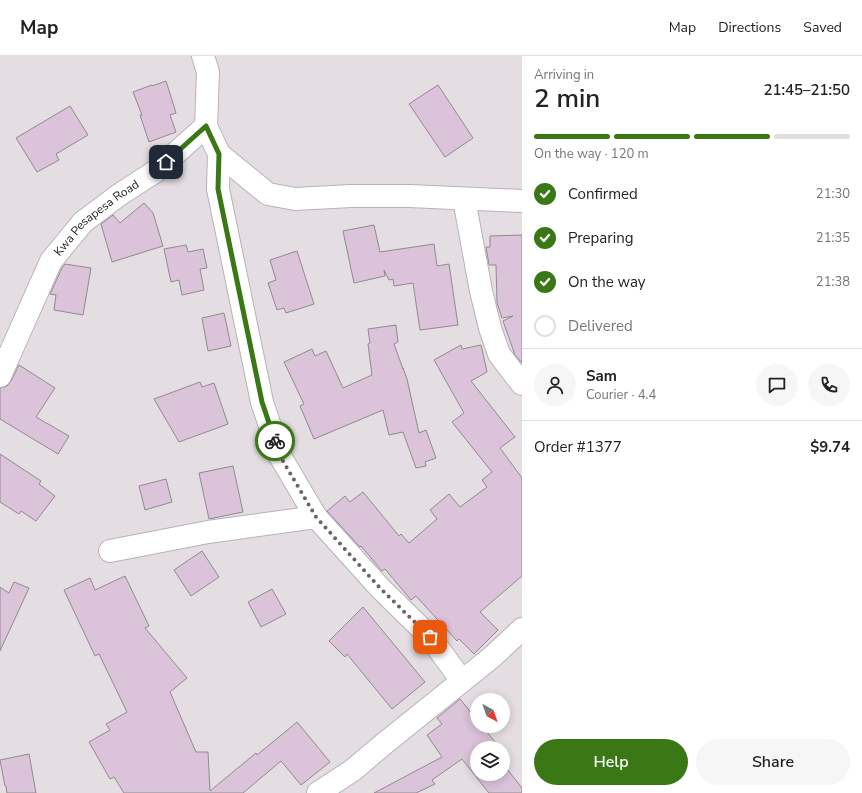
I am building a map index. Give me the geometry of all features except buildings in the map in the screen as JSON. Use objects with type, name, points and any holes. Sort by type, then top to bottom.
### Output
[{"type":"street","points":[[203,56],[208,72],[206,126],[219,154],[268,194],[296,199],[351,196],[409,196],[522,202]]},
{"type":"street","name":"Kwa Pesapesa Road","points":[[0,376],[51,261],[83,222],[119,195],[156,171],[206,126]]},
{"type":"street","points":[[219,154],[218,189],[262,402],[280,456],[316,517],[380,588],[430,637],[462,681]]},
{"type":"street","points":[[464,199],[481,291],[490,328],[500,354],[522,384]]},
{"type":"street","points":[[110,551],[208,532],[316,517]]},
{"type":"street","points":[[318,793],[353,770],[492,657],[522,629]]},
{"type":"way so far","points":[[275,441],[280,456],[316,517],[380,588],[430,637]]},
{"type":"route","points":[[166,162],[206,126],[219,154],[218,189],[262,402],[275,441]]}]
